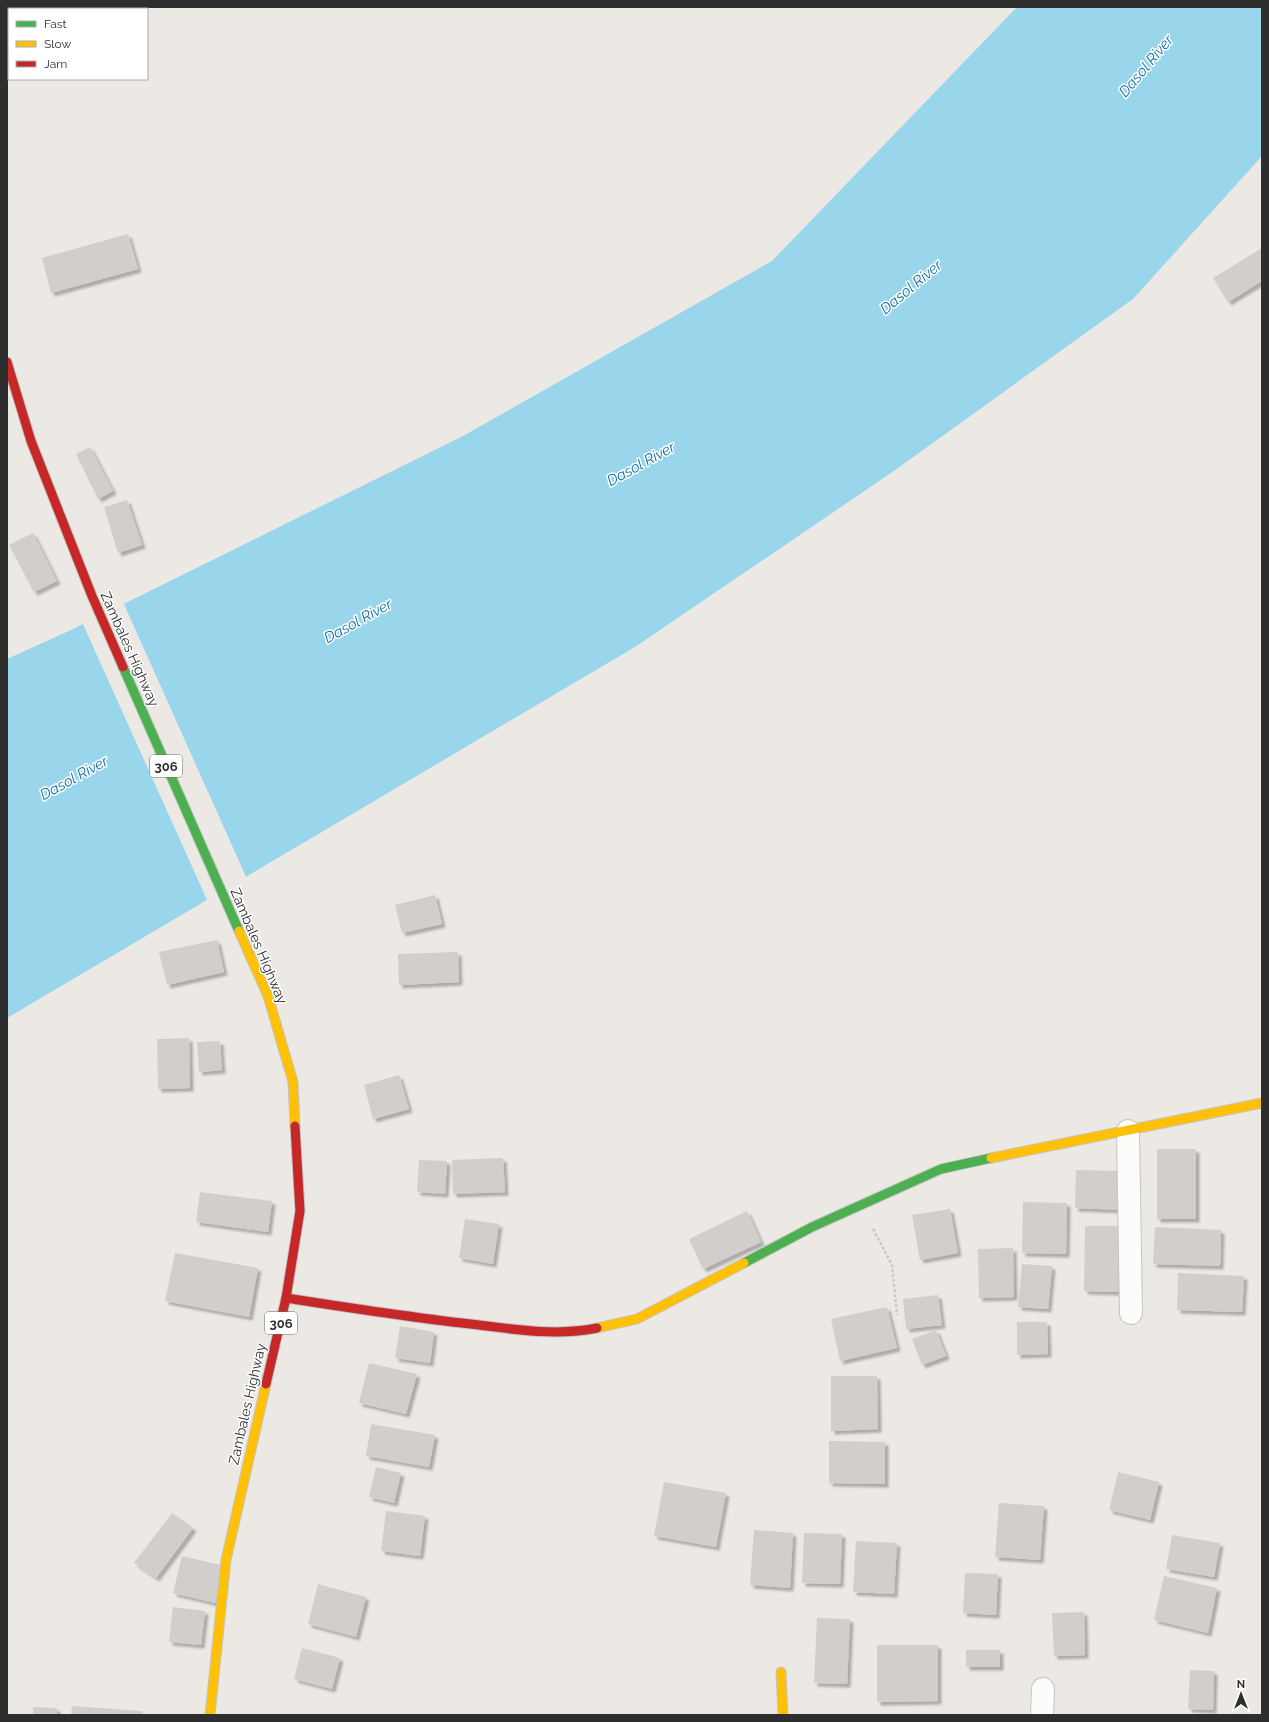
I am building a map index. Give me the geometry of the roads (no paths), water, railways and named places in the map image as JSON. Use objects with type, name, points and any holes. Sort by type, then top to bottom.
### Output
[{"type":"main road","name":"Zambales Highway","points":[[7,362],[31,441],[92,596],[268,996],[293,1082],[300,1211],[286,1298],[226,1560],[210,1715]]},
{"type":"main road","points":[[286,1298],[411,1318],[511,1329],[549,1331],[586,1330],[637,1319],[812,1227],[860,1207],[941,1169],[1262,1103]]},
{"type":"main road","points":[[781,1672],[783,1715]]},
{"type":"street","points":[[1128,1131],[1131,1313]]},
{"type":"street","points":[[1042,1715],[1043,1689]]},
{"type":"water","name":"Dasol River","points":[[1017,7],[1262,7],[1262,156],[1133,299],[891,473],[635,647],[7,1018],[7,659],[71,630],[463,436],[772,261]]}]
